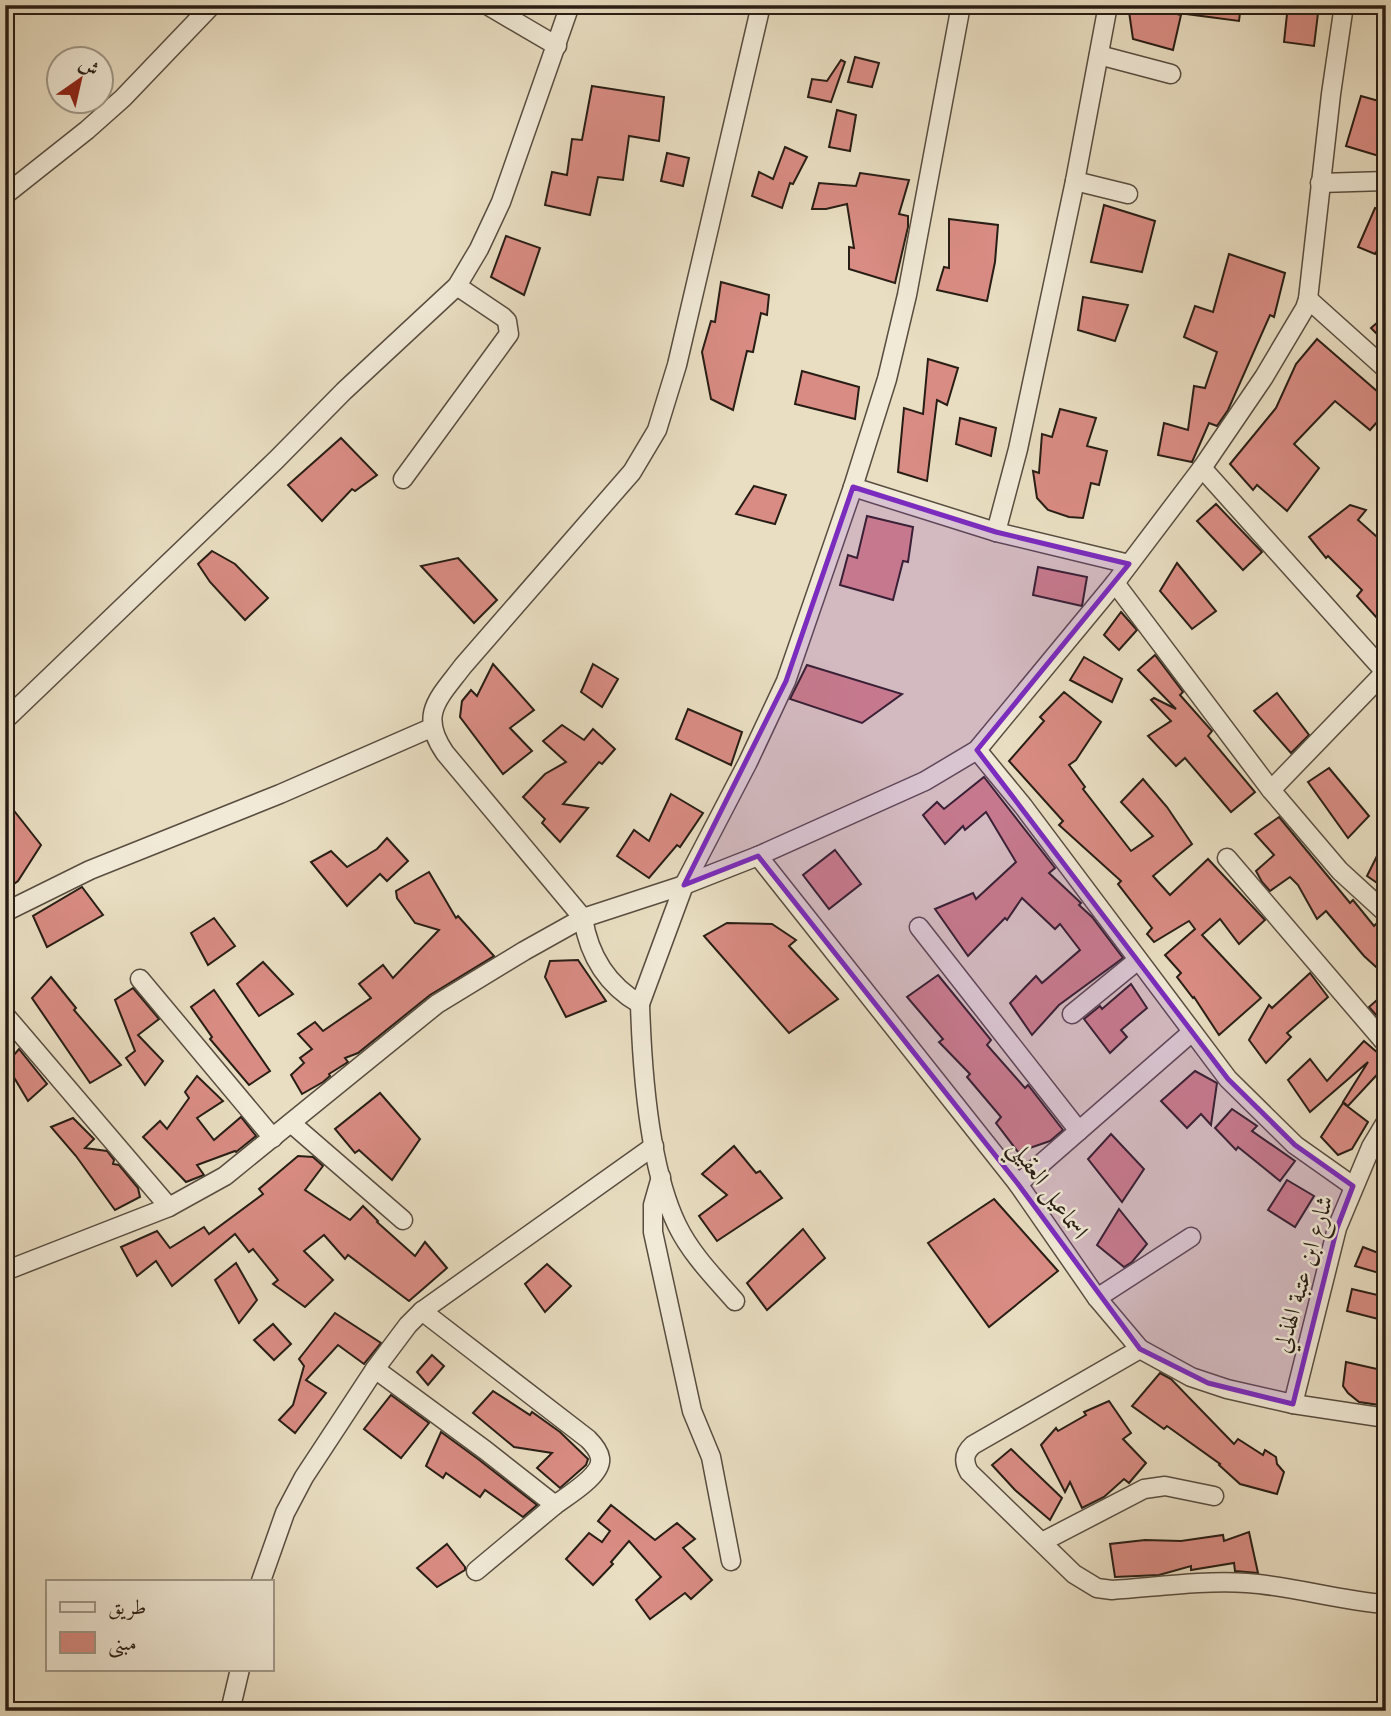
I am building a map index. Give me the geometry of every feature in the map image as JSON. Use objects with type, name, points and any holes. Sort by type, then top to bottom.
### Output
[{"type":"street","points":[[5,195],[88,130],[132,89],[212,5]]},
{"type":"street","points":[[487,5],[557,46]]},
{"type":"street","points":[[5,720],[276,460],[344,391],[457,286],[501,202],[570,5]]},
{"type":"street","points":[[640,1004],[621,992],[604,975],[588,943],[583,918],[454,765],[431,728],[439,698],[463,666],[632,472],[657,430],[677,365],[761,5]]},
{"type":"street","points":[[735,1301],[688,1245],[672,1213],[654,1146],[642,1060],[640,1004],[684,885],[748,762],[786,681],[853,487],[887,379],[907,295],[961,5]]},
{"type":"street","points":[[996,532],[1015,461],[1108,5]]},
{"type":"street","points":[[5,1272],[169,1207],[225,1176],[437,1004],[583,918],[684,885],[758,856],[925,781],[977,750],[1115,583],[1202,468],[1264,377],[1308,299],[1320,183],[1344,5]]},
{"type":"street","points":[[1099,55],[1171,74]]},
{"type":"street","points":[[1074,181],[1128,194]]},
{"type":"street","points":[[1320,183],[1386,181]]},
{"type":"street","points":[[403,478],[509,334],[508,321],[457,286]]},
{"type":"street","points":[[1308,299],[1386,369]]},
{"type":"street","points":[[1202,468],[1385,672],[1271,790]]},
{"type":"street","points":[[853,487],[996,532],[1129,564]]},
{"type":"street","points":[[1115,583],[1271,790],[1340,871],[1386,913]]},
{"type":"street","points":[[5,912],[90,870],[280,794],[431,728]]},
{"type":"street","points":[[977,750],[1023,806],[1228,1079],[1289,1140],[1353,1186]]},
{"type":"street","name":"اسماعيل العقيلي","points":[[758,856],[1018,1184],[1097,1298],[1140,1349],[1171,1367],[1209,1383],[1293,1404],[1386,1418]]},
{"type":"street","points":[[1227,858],[1386,1044]]},
{"type":"street","points":[[919,927],[1079,1130]]},
{"type":"street","points":[[1072,1014],[1138,960]]},
{"type":"street","points":[[140,979],[273,1138]]},
{"type":"street","points":[[5,1015],[169,1207]]},
{"type":"street","points":[[1018,1184],[1192,1032]]},
{"type":"street","name":"شارع ابن عتبة الهذلي","points":[[1293,1404],[1337,1228],[1353,1186],[1379,1149],[1386,1122]]},
{"type":"street","points":[[291,1123],[403,1220]]},
{"type":"street","points":[[261,1580],[285,1513],[304,1477],[375,1369],[408,1325],[422,1311],[654,1146]]},
{"type":"street","points":[[661,1177],[653,1205],[653,1232],[692,1411],[711,1457],[731,1560]]},
{"type":"street","points":[[1097,1298],[1191,1237]]},
{"type":"street","points":[[422,1311],[588,1439],[601,1462],[590,1479],[476,1571]]},
{"type":"street","points":[[1140,1349],[973,1445],[965,1453],[964,1462],[970,1472],[1074,1574],[1097,1588],[1112,1590],[1246,1583],[1343,1600],[1386,1604]]},
{"type":"street","points":[[375,1369],[555,1505]]},
{"type":"street","points":[[1042,1542],[1144,1489],[1165,1486],[1214,1496]]},
{"type":"street","points":[[230,1711],[240,1670]]},
{"type":"highlighted area","points":[[853,487],[996,532],[1129,564],[977,750],[1228,1079],[1295,1145],[1353,1186],[1337,1228],[1293,1404],[1208,1383],[1140,1349],[1018,1184],[758,856],[684,885],[786,681]]},
{"type":"building","points":[[1128,5],[1181,15],[1173,50],[1133,39]]},
{"type":"building","points":[[1179,5],[1241,5],[1239,21],[1179,13]]},
{"type":"building","points":[[1288,5],[1319,5],[1314,46],[1284,42]]},
{"type":"building","points":[[855,57],[879,63],[872,87],[848,82]]},
{"type":"building","points":[[841,60],[845,62],[831,102],[808,97],[812,79],[827,81]]},
{"type":"building","points":[[592,86],[664,97],[659,141],[629,136],[623,180],[598,177],[590,215],[545,205],[552,172],[567,175],[572,139],[582,140]]},
{"type":"building","points":[[1361,96],[1386,103],[1386,132],[1379,156],[1346,146]]},
{"type":"building","points":[[837,110],[856,115],[850,151],[829,147]]},
{"type":"building","points":[[785,147],[807,157],[793,184],[790,183],[782,208],[752,196],[759,172],[773,179]]},
{"type":"building","points":[[667,153],[689,158],[683,186],[661,181]]},
{"type":"building","points":[[860,173],[909,180],[899,214],[908,216],[908,227],[895,283],[849,269],[849,247],[854,248],[847,204],[812,209],[819,183],[856,186]]},
{"type":"building","points":[[1104,205],[1155,221],[1142,272],[1091,262]]},
{"type":"building","points":[[1375,208],[1386,212],[1386,236],[1375,254],[1358,247]]},
{"type":"building","points":[[949,219],[998,225],[995,262],[987,301],[937,290],[944,267],[949,268]]},
{"type":"building","points":[[506,236],[540,248],[524,295],[491,277]]},
{"type":"building","points":[[1229,254],[1285,273],[1274,317],[1270,315],[1228,410],[1217,426],[1209,423],[1192,462],[1158,455],[1164,423],[1188,430],[1194,386],[1205,388],[1217,352],[1184,337],[1195,306],[1213,312]]},
{"type":"building","points":[[721,282],[769,295],[767,315],[761,313],[753,352],[747,351],[733,410],[711,399],[702,352],[711,321],[715,322]]},
{"type":"building","points":[[1083,297],[1128,305],[1115,341],[1078,330]]},
{"type":"building","points":[[1386,315],[1386,343],[1371,328]]},
{"type":"building","points":[[1317,339],[1386,399],[1386,412],[1370,430],[1335,401],[1294,444],[1319,468],[1287,511],[1257,485],[1253,490],[1230,464],[1276,408],[1296,364]]},
{"type":"building","points":[[928,359],[958,368],[947,405],[937,400],[927,481],[898,472],[904,408],[923,414]]},
{"type":"building","points":[[802,371],[859,387],[855,419],[795,404]]},
{"type":"building","points":[[1060,409],[1096,418],[1087,446],[1107,451],[1099,485],[1091,483],[1083,518],[1069,517],[1048,510],[1037,498],[1033,471],[1039,473],[1042,434],[1052,437]]},
{"type":"building","points":[[960,418],[996,428],[991,456],[956,444]]},
{"type":"building","points":[[341,438],[377,475],[355,491],[352,489],[322,521],[288,485]]},
{"type":"building","points":[[754,486],[786,495],[775,524],[736,514]]},
{"type":"building","points":[[1216,504],[1262,552],[1243,570],[1197,521]]},
{"type":"building","points":[[1350,505],[1366,510],[1358,520],[1386,545],[1386,628],[1357,596],[1362,590],[1328,556],[1326,558],[1309,537]]},
{"type":"building","points":[[867,516],[913,527],[908,562],[903,561],[893,600],[840,585],[848,555],[857,558]]},
{"type":"building","points":[[212,551],[235,564],[268,598],[245,620],[210,582],[198,564]]},
{"type":"building","points":[[458,558],[497,600],[474,623],[421,566]]},
{"type":"building","points":[[1177,563],[1216,611],[1192,629],[1160,591]]},
{"type":"building","points":[[1038,567],[1087,577],[1082,606],[1033,595]]},
{"type":"building","points":[[1121,612],[1137,630],[1119,650],[1104,635]]},
{"type":"building","points":[[1155,655],[1183,692],[1180,695],[1212,731],[1208,736],[1255,792],[1231,812],[1185,758],[1176,766],[1148,736],[1171,721],[1151,700],[1154,698],[1176,709],[1138,670]]},
{"type":"building","points":[[1084,657],[1122,679],[1112,702],[1070,680]]},
{"type":"building","points":[[493,664],[534,710],[510,728],[532,751],[503,774],[460,717],[462,701],[471,690],[477,696]]},
{"type":"building","points":[[593,664],[618,679],[602,707],[581,692]]},
{"type":"building","points":[[807,665],[902,694],[862,723],[790,699]]},
{"type":"building","points":[[1064,692],[1101,722],[1076,760],[1069,765],[1085,787],[1083,789],[1131,851],[1153,836],[1121,802],[1143,779],[1167,807],[1192,844],[1153,876],[1170,895],[1208,859],[1265,920],[1239,944],[1220,919],[1202,935],[1261,998],[1219,1035],[1177,977],[1181,973],[1165,955],[1195,929],[1189,921],[1154,942],[1147,934],[1152,928],[1118,884],[1121,881],[1059,825],[1063,821],[1009,761],[1044,721],[1040,717]]},
{"type":"building","points":[[1277,693],[1309,735],[1291,753],[1254,711]]},
{"type":"building","points":[[688,709],[742,732],[731,765],[676,739]]},
{"type":"building","points":[[562,725],[584,740],[593,729],[615,749],[602,764],[599,762],[563,804],[588,808],[560,842],[542,823],[545,819],[523,797],[545,774],[566,762],[543,741]]},
{"type":"building","points":[[1329,768],[1369,816],[1348,838],[1308,782]]},
{"type":"building","points":[[984,777],[1055,868],[1049,873],[1081,903],[1079,905],[1092,917],[1123,958],[1059,1005],[1032,1035],[1010,1003],[1036,976],[1042,983],[1080,950],[1060,924],[1055,929],[1022,898],[1007,920],[1005,918],[968,956],[935,909],[973,893],[976,899],[1016,862],[986,812],[965,830],[963,826],[945,844],[923,815],[937,802],[944,809]]},
{"type":"building","points":[[671,794],[703,813],[680,847],[677,845],[649,878],[617,856],[634,830],[649,841]]},
{"type":"building","points":[[15,812],[41,845],[18,881],[5,890],[5,817]]},
{"type":"building","points":[[1279,817],[1350,903],[1353,900],[1374,926],[1378,922],[1386,928],[1386,976],[1364,956],[1326,911],[1317,919],[1298,885],[1290,877],[1270,891],[1262,882],[1256,871],[1274,855],[1255,834]]},
{"type":"building","points":[[387,838],[408,861],[387,881],[380,874],[347,906],[311,862],[331,851],[347,867],[377,849]]},
{"type":"building","points":[[1386,838],[1386,889],[1367,876]]},
{"type":"building","points":[[835,850],[861,884],[829,909],[803,875]]},
{"type":"building","points":[[429,872],[456,918],[458,916],[494,956],[430,995],[358,1053],[345,1058],[348,1062],[329,1074],[323,1082],[302,1094],[291,1075],[304,1063],[300,1058],[312,1049],[298,1034],[315,1022],[323,1031],[371,998],[359,984],[383,965],[393,978],[439,930],[415,923],[397,898],[396,891]]},
{"type":"building","points":[[82,887],[103,915],[47,947],[33,916]]},
{"type":"building","points":[[214,918],[235,946],[208,965],[191,933]]},
{"type":"building","points":[[727,923],[772,924],[796,940],[789,946],[838,999],[789,1033],[704,936]]},
{"type":"building","points":[[578,960],[606,1001],[566,1017],[545,977],[550,961]]},
{"type":"building","points":[[263,962],[293,994],[259,1016],[237,984]]},
{"type":"building","points":[[1310,973],[1328,997],[1287,1033],[1291,1037],[1266,1063],[1249,1040],[1269,1005],[1272,1008]]},
{"type":"building","points":[[938,975],[991,1040],[987,1045],[1025,1088],[1028,1085],[1063,1130],[1050,1141],[1018,1152],[996,1123],[1001,1117],[967,1077],[970,1074],[939,1042],[943,1039],[907,997]]},
{"type":"building","points":[[51,977],[76,1008],[74,1010],[121,1065],[90,1083],[32,998]]},
{"type":"building","points":[[1131,984],[1147,1008],[1121,1030],[1127,1037],[1110,1053],[1084,1019],[1100,1006],[1102,1009]]},
{"type":"building","points":[[133,988],[159,1019],[138,1035],[163,1061],[145,1085],[126,1058],[135,1051],[115,1000]]},
{"type":"building","points":[[214,990],[270,1071],[249,1085],[210,1039],[212,1037],[191,1007]]},
{"type":"building","points":[[1386,992],[1386,1026],[1369,1007]]},
{"type":"building","points":[[1364,1041],[1386,1060],[1386,1065],[1348,1106],[1343,1102],[1368,1062],[1310,1112],[1288,1080],[1310,1059],[1327,1081]]},
{"type":"building","points":[[19,1049],[47,1084],[28,1101],[6,1064]]},
{"type":"building","points":[[1195,1071],[1217,1083],[1211,1125],[1201,1114],[1187,1128],[1161,1101]]},
{"type":"building","points":[[197,1076],[223,1101],[197,1118],[214,1140],[241,1117],[256,1136],[236,1152],[197,1165],[204,1175],[186,1182],[143,1137],[160,1121],[167,1129],[189,1098],[185,1092]]},
{"type":"building","points":[[380,1093],[420,1139],[392,1180],[359,1150],[355,1153],[335,1129]]},
{"type":"building","points":[[1343,1103],[1368,1122],[1352,1149],[1338,1155],[1321,1137]]},
{"type":"building","points":[[1232,1109],[1257,1126],[1252,1131],[1295,1161],[1280,1181],[1238,1147],[1236,1150],[1215,1128]]},
{"type":"building","points":[[73,1118],[94,1139],[85,1148],[107,1151],[114,1160],[113,1164],[119,1165],[138,1188],[140,1197],[115,1210],[51,1127]]},
{"type":"building","points":[[1111,1134],[1144,1169],[1122,1202],[1088,1159]]},
{"type":"building","points":[[734,1146],[756,1173],[760,1171],[782,1198],[717,1241],[699,1216],[727,1195],[702,1174]]},
{"type":"building","points":[[298,1156],[313,1157],[323,1166],[305,1190],[350,1220],[363,1206],[415,1256],[425,1242],[447,1268],[409,1301],[348,1255],[345,1259],[324,1235],[304,1251],[333,1280],[305,1307],[273,1284],[278,1280],[253,1249],[249,1252],[235,1234],[172,1286],[156,1261],[137,1276],[121,1247],[157,1231],[170,1248],[204,1227],[209,1234],[263,1194],[259,1189]]},
{"type":"building","points":[[1287,1180],[1314,1196],[1295,1227],[1268,1210]]},
{"type":"building","points":[[994,1199],[1058,1271],[989,1327],[928,1243]]},
{"type":"building","points":[[1119,1209],[1147,1244],[1132,1262],[1124,1267],[1097,1245]]},
{"type":"building","points":[[803,1229],[825,1258],[767,1310],[747,1283]]},
{"type":"building","points":[[1363,1247],[1386,1256],[1386,1275],[1355,1266]]},
{"type":"building","points":[[236,1263],[257,1300],[239,1323],[215,1280]]},
{"type":"building","points":[[547,1264],[571,1286],[545,1312],[525,1284]]},
{"type":"building","points":[[1352,1289],[1386,1297],[1386,1321],[1347,1311]]},
{"type":"building","points":[[335,1313],[381,1343],[364,1364],[338,1345],[306,1380],[326,1393],[295,1433],[279,1420],[293,1405],[304,1366],[299,1359]]},
{"type":"building","points":[[273,1324],[291,1344],[274,1360],[254,1340]]},
{"type":"building","points":[[432,1355],[444,1366],[428,1385],[417,1372]]},
{"type":"building","points":[[1346,1362],[1386,1371],[1386,1406],[1359,1402],[1348,1393],[1343,1386]]},
{"type":"building","points":[[1160,1373],[1171,1379],[1234,1444],[1238,1439],[1263,1455],[1265,1450],[1276,1457],[1277,1464],[1284,1472],[1277,1494],[1240,1484],[1220,1464],[1167,1426],[1164,1429],[1132,1406]]},
{"type":"building","points":[[493,1391],[530,1415],[532,1412],[560,1432],[588,1459],[586,1465],[560,1488],[537,1468],[552,1453],[514,1447],[473,1413]]},
{"type":"building","points":[[391,1395],[429,1423],[401,1458],[364,1429]]},
{"type":"building","points":[[1109,1401],[1131,1433],[1123,1439],[1146,1463],[1129,1483],[1124,1479],[1104,1497],[1082,1508],[1070,1482],[1065,1492],[1041,1445],[1056,1428],[1058,1431],[1086,1415],[1084,1412]]},
{"type":"building","points":[[441,1432],[537,1505],[523,1517],[485,1490],[480,1497],[446,1473],[443,1478],[426,1466]]},
{"type":"building","points":[[1011,1449],[1062,1498],[1050,1520],[1015,1490],[992,1465]]},
{"type":"building","points":[[611,1505],[655,1540],[677,1523],[695,1539],[683,1548],[712,1580],[691,1599],[685,1593],[650,1619],[636,1600],[661,1577],[629,1541],[611,1562],[613,1564],[593,1585],[566,1559],[589,1533],[602,1542],[610,1531],[598,1521]]},
{"type":"building","points":[[1249,1532],[1258,1573],[1235,1571],[1234,1563],[1191,1570],[1191,1566],[1159,1575],[1115,1577],[1110,1544],[1145,1540],[1181,1541],[1223,1535],[1224,1541]]},
{"type":"building","points":[[447,1544],[465,1570],[437,1587],[417,1568]]}]
